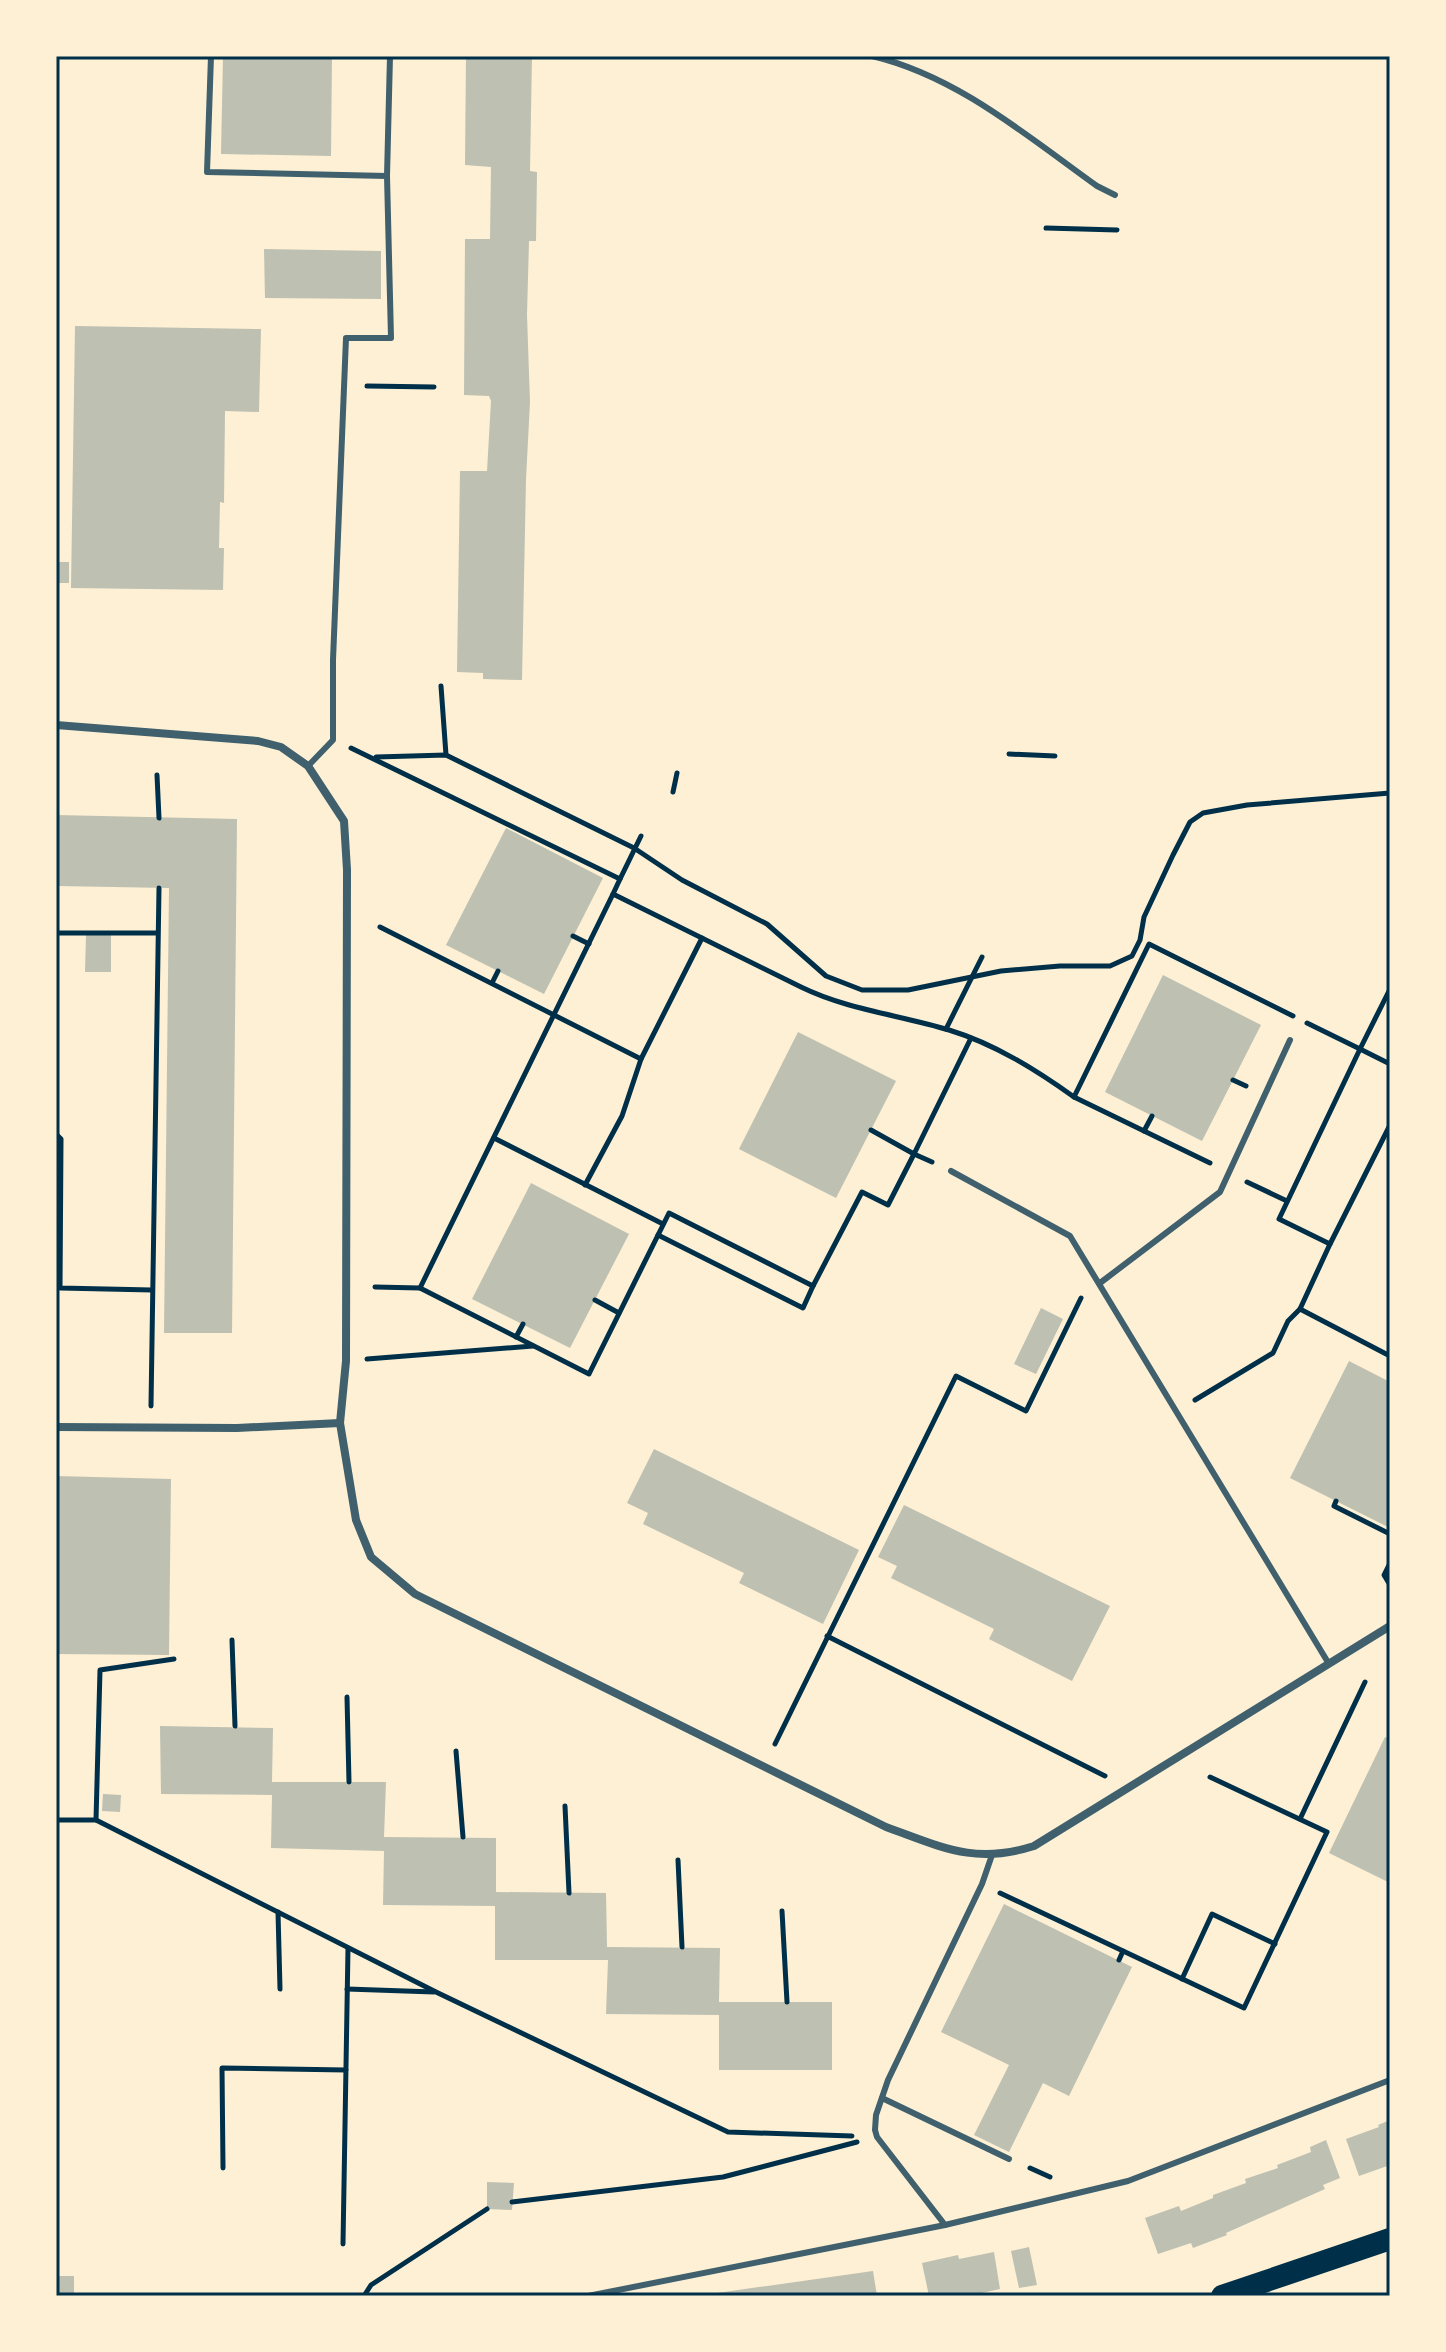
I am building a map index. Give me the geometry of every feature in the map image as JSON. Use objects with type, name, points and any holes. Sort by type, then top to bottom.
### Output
[{"type":"highway","points":[[1222,2296],[1390,2239]]},
{"type":"street","points":[[56,725],[258,741],[281,747],[306,764],[344,821],[347,870],[346,1361],[340,1423],[356,1520],[371,1557],[415,1594],[886,1827],[957,1852],[992,1855],[1034,1846],[1390,1626]]},
{"type":"street","points":[[56,1427],[237,1428],[340,1423]]},
{"type":"lane","points":[[211,56],[207,172],[387,176]]},
{"type":"lane","points":[[306,764],[333,740],[333,660],[346,338],[391,338],[387,176],[390,56]]},
{"type":"lane","points":[[872,56],[896,62],[974,98],[1097,186],[1115,195]]},
{"type":"lane","points":[[1100,1283],[1220,1192],[1290,1040]]},
{"type":"lane","points":[[951,1171],[1070,1236],[1329,1664]]},
{"type":"lane","points":[[945,2225],[877,2137],[876,2115],[888,2080],[982,1884],[992,1855]]},
{"type":"lane","points":[[588,2296],[945,2225],[1128,2181],[1390,2080]]},
{"type":"lane","points":[[882,2098],[1009,2159]]},
{"type":"path","points":[[1046,228],[1117,230]]},
{"type":"path","points":[[392,387],[434,387]]},
{"type":"path","points":[[441,686],[446,755]]},
{"type":"path","points":[[333,740],[620,879]]},
{"type":"path","points":[[1009,754],[1055,756]]},
{"type":"path","points":[[372,757],[446,755],[634,848],[682,880],[767,924],[826,976],[862,990],[908,990],[1001,971],[1110,966],[1132,956],[1140,940],[1144,917],[1173,855],[1190,822],[1203,813],[1247,805],[1390,793]]},
{"type":"path","points":[[673,792],[677,773]]},
{"type":"path","points":[[157,775],[159,818]]},
{"type":"path","points":[[420,1288],[641,836]]},
{"type":"path","points":[[151,1427],[159,888]]},
{"type":"path","points":[[613,894],[822,997],[971,1038],[1030,1066],[1074,1097],[1287,1201]]},
{"type":"path","points":[[380,927],[641,1059]]},
{"type":"path","points":[[56,933],[157,933]]},
{"type":"path","points":[[573,936],[589,944]]},
{"type":"path","points":[[585,1185],[622,1116],[641,1059],[702,938]]},
{"type":"path","points":[[1140,940],[1390,1064]]},
{"type":"path","points":[[1074,1097],[1149,944]]},
{"type":"path","points":[[946,1029],[982,957]]},
{"type":"path","points":[[492,983],[498,971]]},
{"type":"path","points":[[1330,1244],[1279,1219],[1390,989]]},
{"type":"path","points":[[658,1235],[803,1308],[862,1192],[888,1205],[971,1038]]},
{"type":"path","points":[[1144,1131],[1152,1116]]},
{"type":"path","points":[[1177,1411],[1273,1353],[1288,1321],[1300,1309],[1390,1125]]},
{"type":"path","points":[[871,1130],[951,1171]]},
{"type":"path","points":[[56,1134],[61,1139],[58,1288],[152,1290]]},
{"type":"path","points":[[494,1138],[663,1224]]},
{"type":"path","points":[[375,1287],[420,1288],[589,1374],[669,1213],[813,1286]]},
{"type":"path","points":[[775,1744],[956,1376],[1026,1411],[1094,1272]]},
{"type":"path","points":[[595,1300],[619,1313]]},
{"type":"path","points":[[1300,1309],[1390,1356]]},
{"type":"path","points":[[516,1337],[523,1324]]},
{"type":"path","points":[[346,1361],[534,1346]]},
{"type":"path","points":[[1336,1501],[1334,1506],[1390,1534]]},
{"type":"path","points":[[1390,1563],[1384,1575],[1390,1585]]},
{"type":"path","points":[[827,1636],[1129,1787]]},
{"type":"path","points":[[232,1640],[235,1726]]},
{"type":"path","points":[[96,1820],[100,1670],[174,1659]]},
{"type":"path","points":[[1300,1819],[1365,1682]]},
{"type":"path","points":[[347,1697],[349,1782]]},
{"type":"path","points":[[456,1751],[463,1837]]},
{"type":"path","points":[[982,1884],[1244,2008],[1327,1832],[1210,1777]]},
{"type":"path","points":[[565,1806],[569,1893]]},
{"type":"path","points":[[56,1820],[96,1820],[436,1992],[728,2132],[877,2137]]},
{"type":"path","points":[[678,1860],[682,1947]]},
{"type":"path","points":[[782,1911],[787,2002]]},
{"type":"path","points":[[278,1912],[280,1989]]},
{"type":"path","points":[[1182,1979],[1212,1914],[1275,1944]]},
{"type":"path","points":[[343,2244],[348,1948]]},
{"type":"path","points":[[1119,1960],[1123,1951]]},
{"type":"path","points":[[347,1989],[436,1992]]},
{"type":"path","points":[[223,2168],[222,2068],[346,2070]]},
{"type":"path","points":[[512,2202],[723,2177],[877,2137]]},
{"type":"path","points":[[364,2296],[371,2285],[487,2209]]},
{"type":"building","points":[[223,56],[332,56],[331,156],[221,154]]},
{"type":"building","points":[[466,56],[532,56],[530,171],[537,172],[536,241],[529,241],[527,315],[530,402],[522,680],[483,679],[483,673],[457,672],[460,471],[487,471],[491,401],[489,396],[464,395],[465,239],[490,239],[491,167],[465,165]]},
{"type":"building","points":[[264,249],[381,251],[381,299],[265,298]]},
{"type":"building","points":[[75,326],[261,329],[259,412],[225,411],[224,503],[220,502],[219,548],[224,548],[223,590],[71,588]]},
{"type":"building","points":[[56,562],[69,562],[69,583],[56,583]]},
{"type":"building","points":[[56,815],[237,819],[232,1333],[164,1333],[169,888],[56,886]]},
{"type":"building","points":[[506,828],[603,878],[544,994],[446,945]]},
{"type":"building","points":[[86,934],[111,935],[111,972],[85,972]]},
{"type":"building","points":[[1163,975],[1261,1025],[1202,1141],[1105,1092]]},
{"type":"building","points":[[798,1032],[896,1081],[836,1198],[739,1149]]},
{"type":"building","points":[[531,1183],[629,1234],[570,1348],[472,1299]]},
{"type":"building","points":[[1041,1308],[1063,1319],[1036,1374],[1014,1364]]},
{"type":"building","points":[[1349,1361],[1390,1382],[1388,1527],[1290,1478]]},
{"type":"building","points":[[654,1449],[859,1550],[823,1624],[739,1583],[744,1573],[643,1524],[648,1513],[627,1503]]},
{"type":"building","points":[[56,1476],[171,1479],[169,1655],[56,1654]]},
{"type":"building","points":[[904,1505],[1110,1606],[1072,1681],[989,1639],[994,1629],[891,1578],[897,1566],[878,1557]]},
{"type":"building","points":[[160,1726],[273,1728],[272,1782],[386,1782],[384,1837],[496,1838],[496,1892],[606,1893],[607,1947],[720,1948],[719,2002],[832,2002],[832,2070],[719,2070],[719,2015],[606,2014],[608,1960],[495,1960],[495,1906],[383,1905],[384,1851],[271,1848],[272,1795],[161,1794]]},
{"type":"building","points":[[1385,1737],[1390,1739],[1390,1883],[1329,1853]]},
{"type":"building","points":[[103,1794],[121,1795],[120,1812],[102,1811]]},
{"type":"building","points":[[1004,1904],[1132,1967],[1069,2096],[1043,2083],[1009,2152],[974,2135],[1009,2065],[941,2032]]},
{"type":"building","points":[[1390,2120],[1390,2165],[1359,2176],[1346,2139]]},
{"type":"building","points":[[1326,2140],[1340,2178],[1323,2185],[1325,2189],[1227,2235],[1193,2248],[1191,2243],[1158,2254],[1145,2218],[1179,2206],[1181,2211],[1213,2198],[1213,2195],[1246,2183],[1245,2179],[1311,2152],[1310,2147]]},
{"type":"building","points":[[487,2182],[514,2183],[512,2210],[487,2209]]},
{"type":"building","points":[[1029,2247],[1037,2285],[1019,2288],[1011,2251]]},
{"type":"building","points":[[994,2252],[1000,2289],[968,2296],[929,2296],[922,2263],[958,2255],[959,2259]]},
{"type":"building","points":[[873,2271],[877,2296],[710,2296],[710,2294]]},
{"type":"building","points":[[56,2276],[74,2276],[74,2296],[56,2296]]}]
